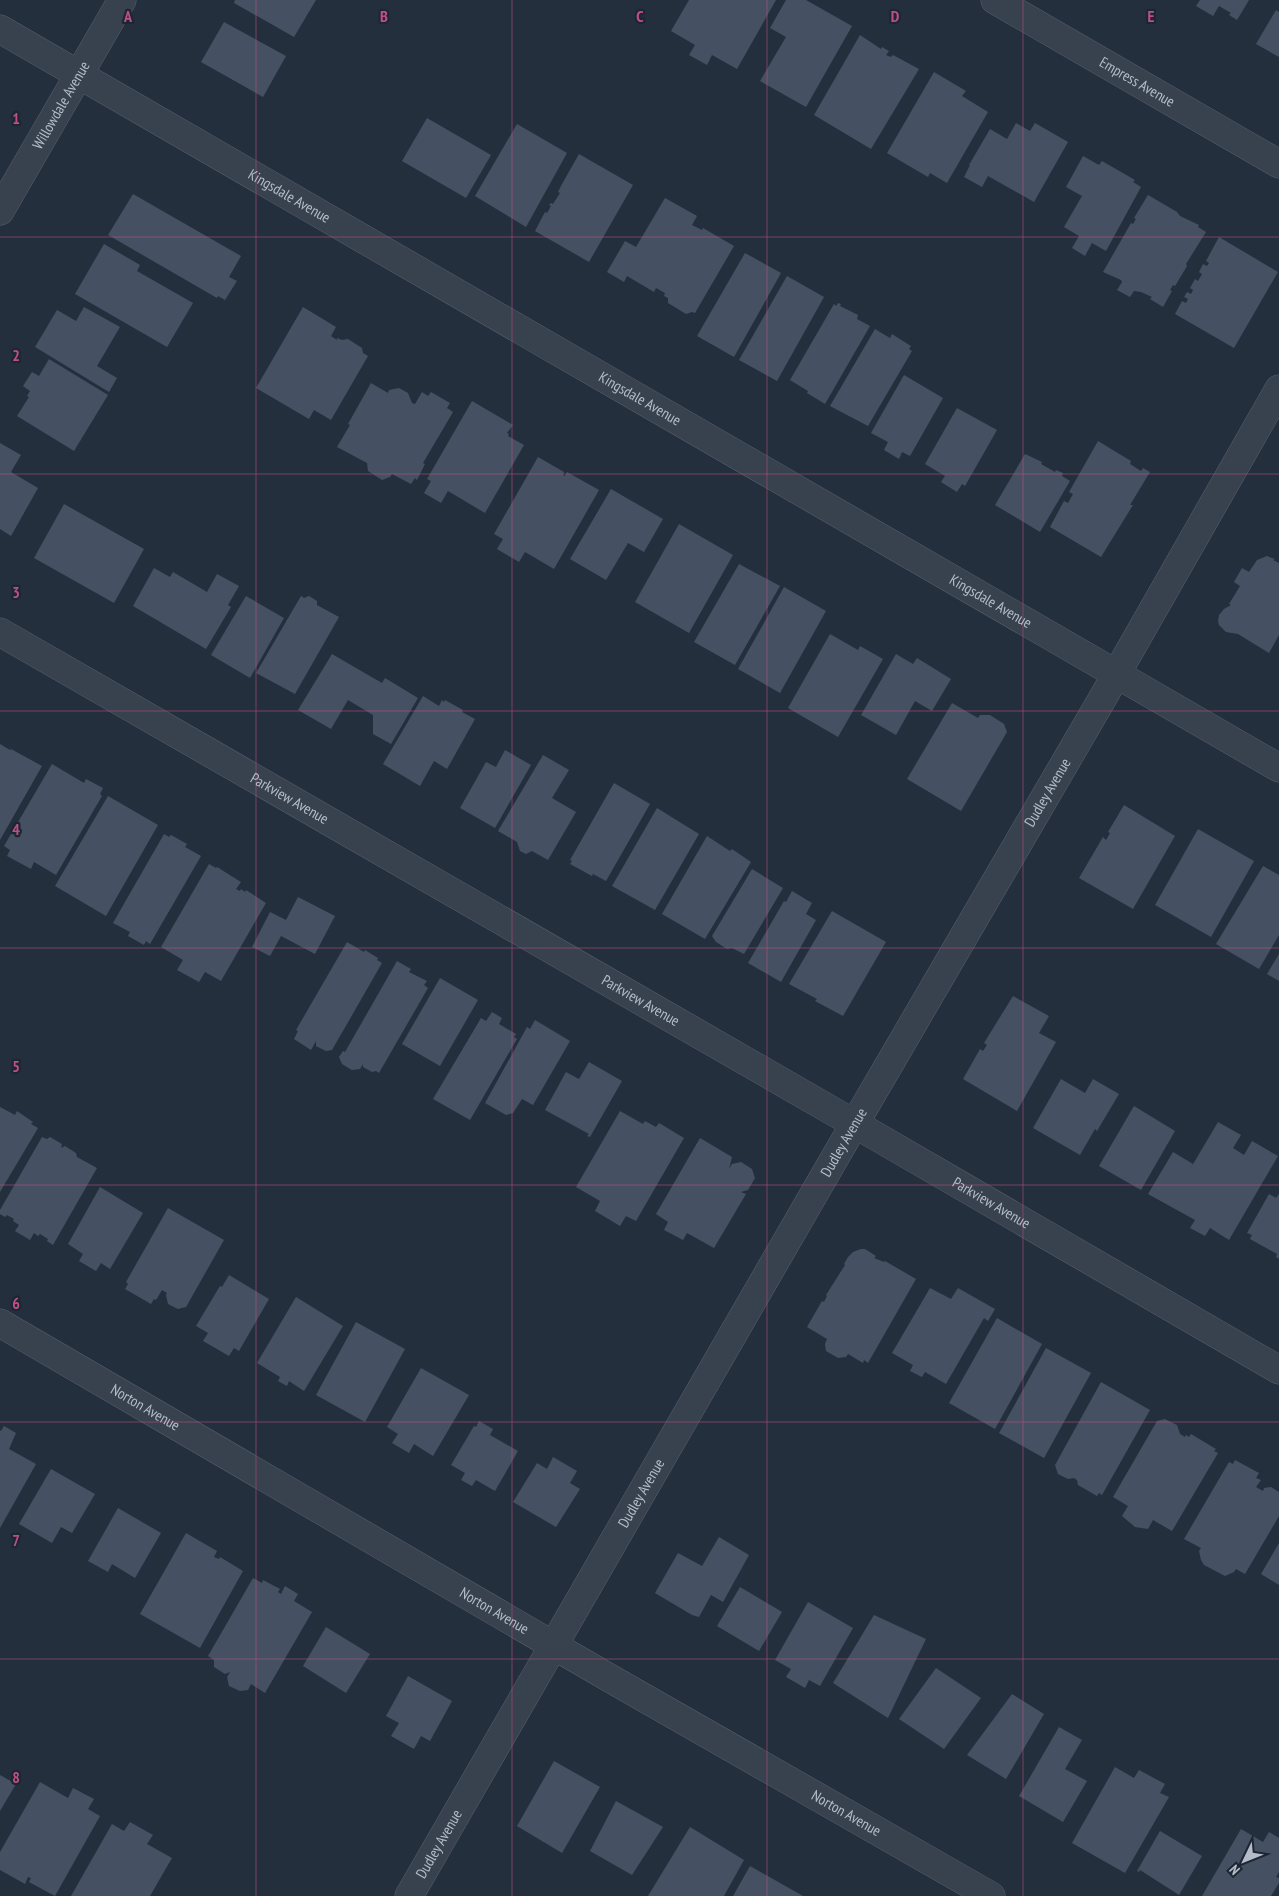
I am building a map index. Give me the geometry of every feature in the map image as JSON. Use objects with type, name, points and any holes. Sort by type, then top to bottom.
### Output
[{"type":"street","name":"Willowdale Avenue","points":[[0,211],[122,0]]},
{"type":"street","name":"Empress Avenue","points":[[995,0],[1279,164]]},
{"type":"street","name":"Kingsdale Avenue","points":[[0,29],[1279,768]]},
{"type":"street","name":"Dudley Avenue","points":[[409,1896],[1279,389]]},
{"type":"street","name":"Parkview Avenue","points":[[0,632],[1279,1370]]},
{"type":"street","name":"Norton Avenue","points":[[0,1323],[991,1896]]},
{"type":"building","points":[[235,0],[316,0],[294,37],[234,3]]},
{"type":"building","points":[[689,0],[776,0],[737,69],[712,55],[707,65],[689,55],[695,45],[671,31]]},
{"type":"building","points":[[786,0],[806,0],[852,26],[806,107],[760,81],[786,37],[770,28]]},
{"type":"building","points":[[1200,0],[1249,0],[1237,20],[1229,15],[1231,13],[1219,6],[1213,16],[1196,6]]},
{"type":"building","points":[[1276,10],[1279,12],[1279,57],[1256,44]]},
{"type":"building","points":[[224,22],[286,56],[263,97],[201,62]]},
{"type":"building","points":[[860,35],[881,49],[882,47],[889,51],[886,55],[891,57],[893,55],[919,69],[871,149],[814,115]]},
{"type":"building","points":[[934,72],[966,91],[962,96],[988,112],[947,183],[930,173],[928,177],[887,153]]},
{"type":"building","points":[[427,118],[491,155],[466,198],[402,161]]},
{"type":"building","points":[[1016,123],[1030,131],[1035,123],[1068,142],[1034,202],[988,176],[982,187],[964,177],[990,129],[1007,139]]},
{"type":"building","points":[[517,124],[567,153],[526,227],[475,196]]},
{"type":"building","points":[[579,154],[633,185],[589,262],[535,231],[545,212],[547,213],[551,206],[549,205],[553,204],[560,193],[558,192]]},
{"type":"building","points":[[1083,156],[1099,165],[1102,161],[1135,180],[1133,182],[1141,187],[1106,251],[1092,243],[1085,256],[1072,248],[1079,236],[1064,227],[1082,196],[1066,187]]},
{"type":"building","points":[[133,194],[241,256],[229,277],[237,281],[225,300],[218,296],[217,298],[108,235]]},
{"type":"building","points":[[1148,195],[1177,212],[1180,216],[1199,225],[1198,227],[1206,232],[1175,286],[1173,285],[1170,290],[1172,291],[1163,307],[1150,299],[1152,297],[1141,292],[1134,291],[1130,297],[1117,290],[1122,282],[1121,280],[1103,272],[1131,223],[1133,224],[1136,219],[1134,218]]},
{"type":"building","points":[[665,198],[697,216],[692,225],[702,230],[703,228],[734,246],[695,313],[686,314],[668,303],[668,298],[664,296],[665,293],[656,288],[654,292],[627,276],[624,282],[607,272],[625,241],[636,247]]},
{"type":"building","points":[[1219,237],[1278,272],[1234,348],[1175,314],[1182,301],[1186,303],[1188,299],[1184,297],[1187,292],[1191,294],[1193,290],[1190,288],[1195,279],[1198,281],[1202,274],[1199,272],[1203,264],[1207,266],[1209,263],[1206,261]]},
{"type":"building","points":[[104,244],[140,265],[137,271],[193,303],[167,347],[75,294]]},
{"type":"building","points":[[745,253],[781,273],[734,357],[697,336]]},
{"type":"building","points":[[787,276],[824,297],[777,381],[739,360]]},
{"type":"building","points":[[838,303],[841,304],[840,306],[858,315],[857,319],[870,326],[825,404],[790,380],[834,304],[836,306]]},
{"type":"building","points":[[84,307],[120,327],[97,366],[117,378],[109,392],[35,347],[57,310],[76,321]]},
{"type":"building","points":[[303,307],[336,327],[331,336],[337,340],[337,338],[342,340],[348,339],[362,348],[363,353],[368,356],[331,420],[314,410],[309,419],[256,388]]},
{"type":"building","points":[[875,329],[890,338],[892,334],[911,346],[909,349],[912,351],[868,426],[830,406]]},
{"type":"building","points":[[49,359],[108,395],[74,451],[17,416],[29,397],[27,396],[30,391],[23,386],[32,372],[39,376]]},
{"type":"building","points":[[904,375],[943,398],[910,456],[902,452],[899,459],[884,450],[888,442],[871,433]]},
{"type":"building","points":[[371,383],[388,393],[389,390],[399,388],[408,393],[412,403],[415,404],[422,392],[428,396],[431,392],[450,403],[447,408],[453,412],[423,463],[425,464],[417,480],[415,478],[411,484],[392,474],[390,477],[382,480],[368,471],[367,463],[337,447]]},
{"type":"building","points":[[472,401],[513,425],[507,433],[509,434],[508,436],[524,445],[485,513],[448,491],[441,503],[424,493],[431,481],[427,479]]},
{"type":"building","points":[[957,408],[997,430],[965,486],[962,484],[957,492],[941,482],[945,476],[925,464]]},
{"type":"building","points":[[1098,441],[1131,461],[1130,464],[1141,471],[1143,468],[1150,472],[1130,505],[1133,505],[1101,557],[1050,527],[1064,501],[1068,503],[1073,494],[1069,492]]},
{"type":"building","points":[[0,443],[21,455],[11,472],[38,488],[11,536],[0,529]]},
{"type":"building","points":[[1025,454],[1042,462],[1041,464],[1055,472],[1056,470],[1063,473],[1062,476],[1070,481],[1040,532],[995,505]]},
{"type":"building","points":[[538,457],[564,472],[563,475],[565,476],[567,472],[599,490],[554,569],[525,552],[519,562],[497,549],[503,539],[494,534]]},
{"type":"building","points":[[611,489],[663,519],[644,552],[628,543],[606,580],[570,559]]},
{"type":"building","points":[[64,504],[144,549],[114,603],[34,558]]},
{"type":"building","points":[[679,524],[733,555],[689,633],[635,602]]},
{"type":"building","points":[[1267,556],[1279,563],[1279,635],[1269,653],[1238,634],[1226,632],[1219,625],[1218,621],[1219,615],[1231,605],[1229,604],[1240,586],[1234,582],[1242,568],[1249,572],[1257,560]]},
{"type":"building","points":[[739,564],[780,586],[735,665],[694,642]]},
{"type":"building","points":[[154,568],[170,577],[173,572],[207,592],[217,574],[239,586],[228,605],[231,607],[206,649],[133,606]]},
{"type":"building","points":[[784,587],[826,611],[780,693],[738,669]]},
{"type":"building","points":[[246,596],[284,618],[250,678],[211,655]]},
{"type":"building","points":[[301,596],[304,598],[309,596],[317,601],[317,605],[339,617],[295,694],[256,673]]},
{"type":"building","points":[[830,634],[858,650],[860,646],[883,659],[838,737],[788,708]]},
{"type":"building","points":[[332,654],[382,683],[385,678],[418,698],[391,744],[373,734],[373,715],[348,700],[331,729],[298,710]]},
{"type":"building","points":[[896,654],[913,664],[917,658],[951,679],[932,711],[915,701],[896,735],[861,715]]},
{"type":"building","points":[[423,696],[439,706],[442,700],[444,702],[445,700],[475,719],[447,769],[434,761],[420,786],[383,764]]},
{"type":"building","points":[[952,703],[978,718],[980,715],[990,715],[1004,724],[1007,732],[961,811],[907,779]]},
{"type":"building","points":[[0,744],[42,766],[0,840]]},
{"type":"building","points":[[505,750],[531,765],[495,828],[460,808],[486,762],[496,767]]},
{"type":"building","points":[[543,755],[569,770],[552,798],[576,812],[548,860],[532,851],[526,854],[520,851],[517,842],[498,831]]},
{"type":"building","points":[[52,764],[84,783],[86,779],[103,788],[100,794],[102,796],[56,875],[34,862],[31,869],[7,856],[10,850],[4,846]]},
{"type":"building","points":[[614,783],[650,804],[606,881],[570,864],[572,861],[570,860]]},
{"type":"building","points":[[108,796],[158,825],[106,916],[55,886]]},
{"type":"building","points":[[1124,805],[1175,836],[1133,909],[1079,878],[1103,837],[1106,840],[1110,833],[1108,832]]},
{"type":"building","points":[[657,808],[699,834],[655,910],[612,886]]},
{"type":"building","points":[[1198,829],[1254,861],[1211,937],[1155,905]]},
{"type":"building","points":[[164,834],[169,837],[171,835],[187,844],[185,847],[201,856],[150,944],[146,941],[144,945],[128,936],[130,932],[113,923]]},
{"type":"building","points":[[707,836],[730,851],[732,849],[751,862],[705,939],[662,914]]},
{"type":"building","points":[[209,864],[241,882],[236,889],[240,891],[241,889],[245,892],[246,890],[266,903],[221,981],[205,972],[199,982],[177,970],[183,960],[161,947]]},
{"type":"building","points":[[1263,866],[1279,875],[1279,935],[1259,969],[1216,944]]},
{"type":"building","points":[[752,869],[783,888],[744,954],[732,948],[727,949],[716,942],[712,936]]},
{"type":"building","points":[[792,891],[812,903],[806,914],[816,920],[781,982],[748,963],[784,901],[786,902]]},
{"type":"building","points":[[298,897],[335,916],[315,954],[281,936],[270,956],[252,947],[270,912],[286,920]]},
{"type":"building","points":[[832,911],[886,942],[843,1016],[789,984]]},
{"type":"building","points":[[347,942],[364,952],[365,950],[378,958],[377,960],[382,963],[332,1050],[326,1051],[316,1046],[316,1041],[311,1050],[294,1039],[298,1031],[296,1030]]},
{"type":"building","points":[[1279,954],[1279,981],[1267,974]]},
{"type":"building","points":[[397,961],[411,969],[409,972],[427,981],[424,985],[428,988],[379,1073],[376,1071],[372,1072],[363,1067],[363,1064],[360,1069],[352,1070],[342,1064],[339,1057],[343,1051],[345,1052]]},
{"type":"building","points":[[440,978],[478,1000],[440,1066],[402,1044]]},
{"type":"building","points":[[1013,996],[1049,1016],[1039,1033],[1056,1042],[1017,1111],[963,1079],[980,1049],[983,1051],[987,1045],[984,1043]]},
{"type":"building","points":[[492,1012],[502,1018],[499,1024],[516,1034],[514,1037],[517,1039],[470,1120],[433,1099],[481,1018],[486,1021]]},
{"type":"building","points":[[535,1020],[570,1041],[533,1105],[522,1099],[513,1113],[506,1115],[485,1103],[527,1027],[530,1029]]},
{"type":"building","points":[[589,1062],[622,1081],[590,1137],[587,1136],[589,1134],[545,1110],[566,1072],[579,1079]]},
{"type":"building","points":[[1061,1079],[1085,1093],[1093,1079],[1119,1094],[1080,1155],[1033,1128]]},
{"type":"building","points":[[1134,1106],[1175,1131],[1141,1190],[1099,1166]]},
{"type":"building","points":[[0,1107],[15,1115],[17,1111],[33,1122],[31,1124],[38,1128],[0,1192]]},
{"type":"building","points":[[620,1111],[643,1124],[645,1121],[656,1127],[659,1123],[684,1138],[636,1221],[626,1216],[620,1226],[595,1211],[600,1201],[576,1187]]},
{"type":"building","points":[[1218,1122],[1241,1135],[1233,1148],[1244,1155],[1252,1141],[1278,1156],[1229,1240],[1210,1228],[1205,1236],[1190,1228],[1195,1220],[1148,1194],[1173,1152],[1193,1164],[1186,1176]]},
{"type":"building","points":[[42,1137],[47,1139],[50,1137],[62,1144],[61,1148],[65,1146],[76,1153],[77,1157],[97,1168],[53,1245],[40,1234],[38,1236],[34,1233],[30,1240],[15,1231],[19,1225],[13,1221],[14,1219],[0,1214],[0,1210]]},
{"type":"building","points":[[700,1138],[732,1157],[729,1169],[732,1164],[741,1162],[752,1169],[755,1178],[748,1190],[741,1192],[746,1194],[714,1248],[687,1233],[683,1240],[664,1230],[668,1222],[656,1214]]},
{"type":"building","points":[[100,1187],[143,1213],[110,1269],[101,1263],[96,1271],[79,1261],[83,1254],[68,1244]]},
{"type":"building","points":[[1269,1194],[1276,1198],[1279,1194],[1279,1259],[1276,1257],[1277,1254],[1250,1239],[1252,1235],[1247,1233]]},
{"type":"building","points":[[168,1208],[224,1240],[186,1307],[178,1309],[168,1304],[167,1293],[162,1290],[151,1304],[125,1289],[128,1284],[126,1282]]},
{"type":"building","points":[[865,1249],[876,1256],[874,1258],[885,1261],[916,1279],[868,1363],[864,1360],[863,1363],[848,1354],[846,1357],[838,1358],[826,1351],[825,1344],[827,1339],[807,1327],[822,1301],[824,1302],[826,1295],[848,1257],[853,1252]]},
{"type":"building","points":[[229,1275],[269,1299],[239,1351],[234,1348],[229,1356],[203,1341],[208,1333],[196,1326],[220,1286],[222,1287]]},
{"type":"building","points":[[930,1288],[951,1299],[958,1288],[995,1309],[988,1321],[984,1318],[946,1384],[925,1372],[922,1377],[910,1371],[913,1365],[892,1353]]},
{"type":"building","points":[[296,1297],[343,1326],[304,1391],[289,1381],[287,1386],[278,1381],[280,1377],[257,1363]]},
{"type":"building","points":[[997,1318],[1042,1344],[995,1429],[949,1403]]},
{"type":"building","points":[[356,1322],[405,1349],[365,1422],[316,1395]]},
{"type":"building","points":[[1046,1348],[1091,1373],[1044,1458],[999,1433]]},
{"type":"building","points":[[421,1368],[469,1395],[433,1456],[414,1444],[409,1453],[392,1443],[398,1434],[387,1427]]},
{"type":"building","points":[[1101,1382],[1150,1410],[1102,1495],[1099,1493],[1097,1496],[1078,1485],[1077,1480],[1074,1478],[1068,1479],[1058,1474],[1055,1465]]},
{"type":"building","points":[[1165,1419],[1177,1425],[1180,1434],[1189,1437],[1191,1434],[1216,1449],[1214,1451],[1218,1453],[1172,1531],[1153,1520],[1148,1529],[1135,1527],[1122,1516],[1128,1506],[1113,1497],[1157,1421]]},
{"type":"building","points":[[479,1421],[493,1429],[490,1435],[518,1451],[495,1491],[476,1480],[472,1486],[461,1480],[465,1473],[451,1465],[474,1426],[476,1427]]},
{"type":"building","points":[[4,1426],[16,1433],[9,1449],[36,1464],[0,1528],[0,1430]]},
{"type":"building","points":[[553,1457],[577,1471],[570,1483],[580,1489],[556,1527],[513,1502],[537,1463],[547,1469]]},
{"type":"building","points":[[1235,1460],[1259,1473],[1256,1478],[1261,1480],[1256,1487],[1263,1491],[1264,1488],[1271,1487],[1279,1492],[1279,1516],[1245,1574],[1236,1569],[1225,1576],[1204,1565],[1199,1551],[1201,1548],[1184,1539],[1229,1462],[1233,1464]]},
{"type":"building","points":[[51,1469],[95,1494],[72,1533],[61,1527],[52,1543],[19,1524]]},
{"type":"building","points":[[118,1508],[161,1533],[135,1578],[112,1564],[108,1572],[88,1561]]},
{"type":"building","points":[[186,1533],[217,1551],[214,1557],[219,1559],[220,1557],[243,1571],[200,1648],[140,1614]]},
{"type":"building","points":[[719,1537],[749,1555],[723,1602],[711,1595],[699,1617],[692,1615],[655,1593],[678,1553],[702,1566]]},
{"type":"building","points":[[1279,1543],[1279,1585],[1261,1574]]},
{"type":"building","points":[[253,1578],[262,1583],[263,1580],[280,1589],[278,1592],[281,1594],[285,1586],[298,1594],[294,1601],[312,1612],[265,1693],[251,1684],[248,1690],[240,1691],[229,1686],[227,1677],[230,1672],[225,1674],[214,1667],[214,1660],[208,1656]]},
{"type":"building","points":[[740,1587],[782,1612],[759,1651],[717,1626]]},
{"type":"building","points":[[808,1602],[853,1628],[820,1686],[809,1680],[805,1688],[786,1677],[791,1669],[775,1660]]},
{"type":"building","points":[[874,1615],[926,1639],[888,1718],[833,1683]]},
{"type":"building","points":[[326,1627],[370,1654],[346,1693],[303,1666]]},
{"type":"building","points":[[936,1668],[981,1698],[944,1749],[899,1719]]},
{"type":"building","points":[[408,1676],[452,1701],[430,1741],[421,1736],[414,1749],[391,1736],[399,1723],[386,1716]]},
{"type":"building","points":[[1012,1694],[1044,1714],[1006,1779],[967,1755]]},
{"type":"building","points":[[1059,1727],[1082,1740],[1065,1769],[1087,1781],[1063,1822],[1019,1796]]},
{"type":"building","points":[[554,1761],[600,1787],[562,1853],[517,1826]]},
{"type":"building","points":[[1115,1767],[1134,1778],[1139,1770],[1165,1784],[1160,1793],[1169,1797],[1125,1873],[1072,1843]]},
{"type":"building","points":[[0,1775],[16,1784],[0,1811]]},
{"type":"building","points":[[40,1782],[68,1798],[73,1788],[94,1799],[88,1809],[100,1816],[55,1896],[29,1882],[31,1878],[28,1877],[25,1884],[0,1870],[0,1852]]},
{"type":"building","points":[[616,1801],[663,1827],[632,1875],[590,1851]]},
{"type":"building","points":[[130,1822],[153,1835],[147,1844],[172,1858],[150,1896],[71,1896],[112,1824],[124,1831]]},
{"type":"building","points":[[690,1827],[744,1860],[724,1896],[648,1896]]},
{"type":"building","points":[[1241,1829],[1263,1842],[1269,1832],[1279,1838],[1279,1872],[1276,1877],[1279,1878],[1279,1883],[1271,1896],[1202,1896]]},
{"type":"building","points":[[1160,1831],[1202,1856],[1179,1895],[1140,1870],[1139,1872],[1137,1871]]},
{"type":"building","points":[[750,1866],[803,1896],[733,1896]]}]
